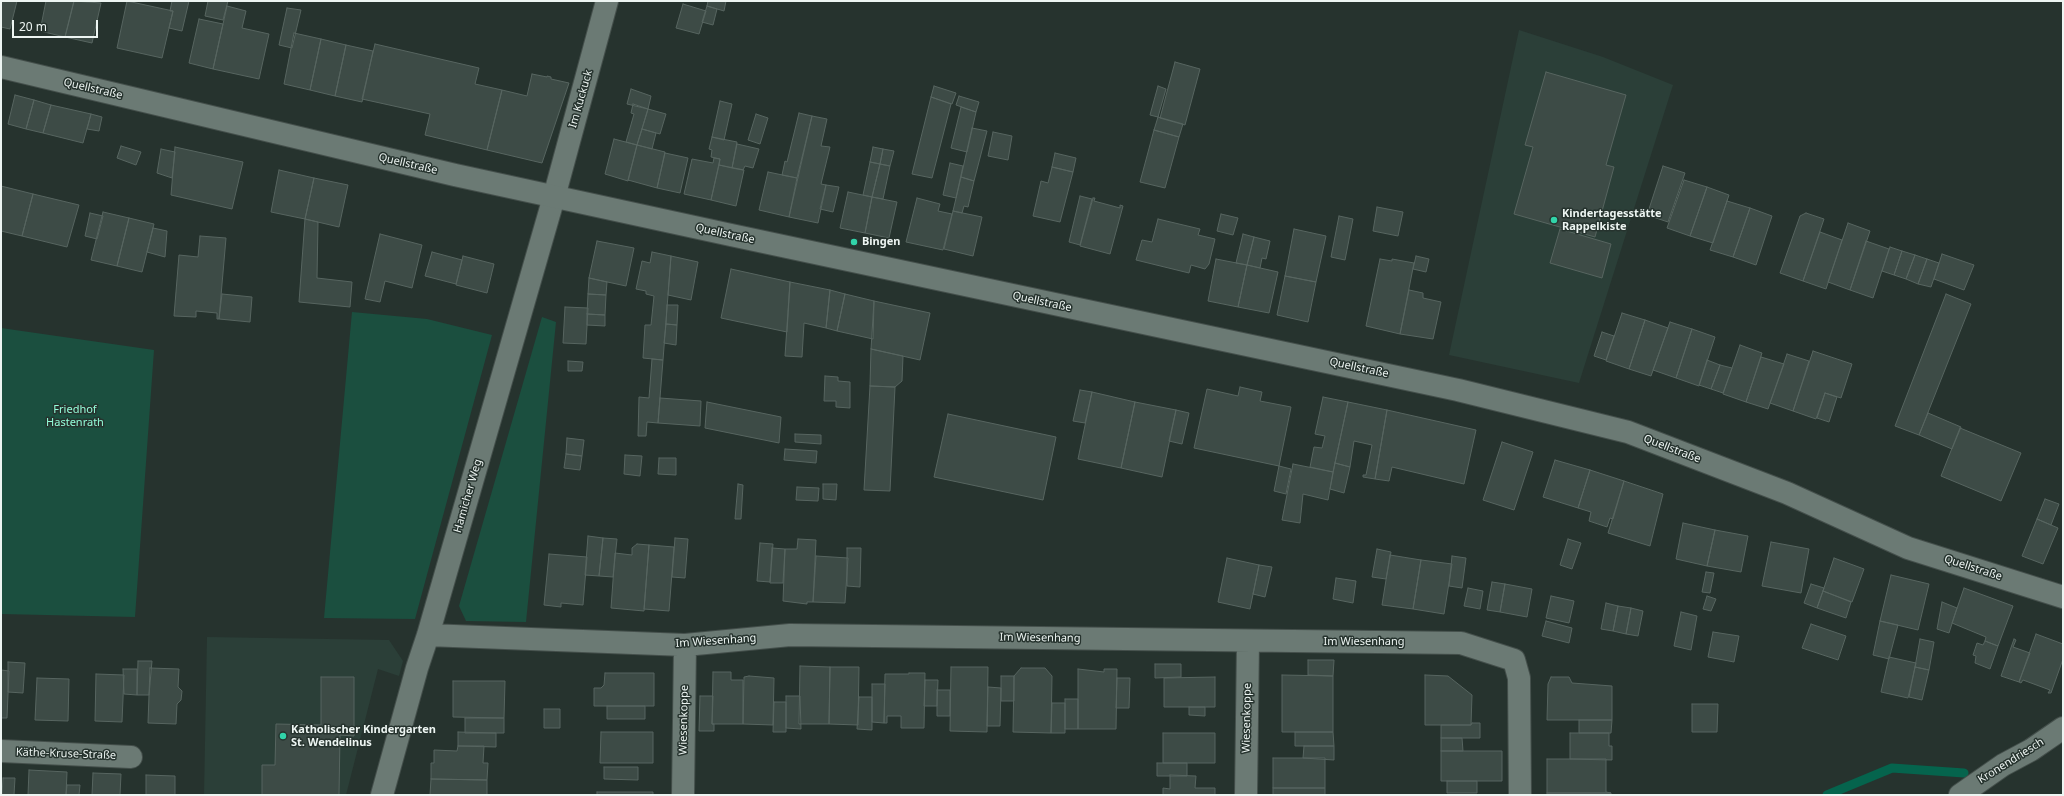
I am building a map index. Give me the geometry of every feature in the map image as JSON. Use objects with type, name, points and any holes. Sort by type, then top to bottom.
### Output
[{"type":"street","name":"Im Kuckuck","points":[[554,197],[607,1]]},
{"type":"street","name":"Quellstraße","points":[[1,68],[554,197],[1458,390],[1628,432],[1787,493],[1908,548],[2063,597]]},
{"type":"street","name":"Hamicher Weg","points":[[382,795],[417,668],[428,635],[554,197]]},
{"type":"street","name":"Im Wiesenhang","points":[[428,635],[685,645],[790,635],[1248,641],[1461,642],[1514,660],[1519,678],[1520,795]]},
{"type":"street","name":"Wiesenkoppe","points":[[1246,795],[1248,641]]},
{"type":"street","name":"Wiesenkoppe","points":[[683,795],[685,645]]},
{"type":"street","name":"Kronendriesch","points":[[1960,795],[2003,765],[2031,750],[2063,728]]},
{"type":"street","name":"Käthe-Kruse-Straße","points":[[1,751],[131,756]]},
{"type":"shaded area","name":"Kindertagesstätte Rappelkiste","points":[[1519,30],[1603,57],[1673,85],[1579,383],[1449,355]]},
{"type":"shaded area","name":"Katholischer Kindergarten St. Wendelinus","points":[[207,637],[389,640],[403,661],[399,676],[378,669],[346,795],[204,795]]},
{"type":"green space","points":[[352,312],[427,319],[492,335],[415,619],[324,618]]},
{"type":"green space","points":[[542,317],[556,322],[526,622],[466,621],[459,606]]},
{"type":"green space","name":"Friedhof Hastenrath","points":[[1,328],[154,350],[135,617],[1,614]]},
{"type":"building","points":[[1,1],[17,1],[10,29],[1,27]]},
{"type":"building","points":[[46,1],[74,1],[65,37],[40,31]]},
{"type":"building","points":[[74,1],[101,3],[92,43],[65,37]]},
{"type":"building","points":[[127,1],[173,11],[162,58],[117,48]]},
{"type":"building","points":[[172,1],[189,1],[182,31],[169,28],[173,11],[170,11]]},
{"type":"building","points":[[208,1],[228,1],[223,20],[205,16]]},
{"type":"building","points":[[708,1],[726,1],[724,11],[707,6]]},
{"type":"building","points":[[683,4],[706,11],[699,34],[676,28]]},
{"type":"building","points":[[227,6],[246,11],[242,28],[269,34],[259,79],[213,69]]},
{"type":"building","points":[[707,6],[717,9],[713,25],[702,22]]},
{"type":"building","points":[[287,8],[301,10],[292,48],[279,45]]},
{"type":"building","points":[[199,19],[223,24],[213,69],[189,63]]},
{"type":"building","points":[[294,33],[321,39],[310,90],[284,84]]},
{"type":"building","points":[[321,39],[346,45],[335,96],[310,90]]},
{"type":"building","points":[[375,44],[479,68],[475,84],[502,90],[487,150],[425,135],[430,114],[362,99]]},
{"type":"building","points":[[346,45],[373,51],[362,102],[335,96]]},
{"type":"building","points":[[1175,62],[1200,69],[1185,125],[1160,118]]},
{"type":"building","points":[[1546,72],[1626,95],[1606,165],[1614,167],[1595,237],[1514,214],[1533,147],[1525,145]]},
{"type":"building","points":[[532,74],[547,76],[551,77],[551,79],[569,83],[542,163],[487,150],[502,90],[527,96]]},
{"type":"building","points":[[934,86],[956,93],[952,104],[931,97]]},
{"type":"building","points":[[1158,86],[1166,89],[1158,117],[1150,115]]},
{"type":"building","points":[[631,89],[651,96],[648,109],[627,104]]},
{"type":"building","points":[[15,95],[34,100],[26,129],[8,124]]},
{"type":"building","points":[[959,96],[979,102],[976,112],[956,105]]},
{"type":"building","points":[[931,97],[951,104],[932,178],[912,174]]},
{"type":"building","points":[[34,100],[51,105],[43,133],[26,129]]},
{"type":"building","points":[[720,101],[732,104],[724,140],[712,137]]},
{"type":"building","points":[[633,104],[648,109],[637,145],[626,142],[634,114],[631,113]]},
{"type":"building","points":[[51,105],[91,114],[83,143],[43,133]]},
{"type":"building","points":[[961,107],[976,112],[967,152],[951,148]]},
{"type":"building","points":[[648,109],[666,114],[660,134],[642,129]]},
{"type":"building","points":[[799,113],[812,116],[797,178],[782,175],[785,161],[787,162]]},
{"type":"building","points":[[91,114],[102,117],[99,131],[87,129]]},
{"type":"building","points":[[756,114],[768,118],[760,144],[748,140]]},
{"type":"building","points":[[812,116],[827,119],[821,146],[830,147],[821,184],[826,185],[818,223],[789,217]]},
{"type":"building","points":[[1158,117],[1183,124],[1179,137],[1154,130]]},
{"type":"building","points":[[972,128],[987,131],[974,181],[961,177]]},
{"type":"building","points":[[642,129],[656,133],[652,149],[637,145]]},
{"type":"building","points":[[1154,130],[1179,137],[1165,188],[1140,182]]},
{"type":"building","points":[[993,132],[1012,136],[1008,160],[988,156]]},
{"type":"building","points":[[712,137],[737,142],[732,168],[719,165],[720,159],[711,157],[712,150],[709,149]]},
{"type":"building","points":[[614,139],[637,145],[628,181],[605,174]]},
{"type":"building","points":[[737,144],[759,149],[753,168],[745,166],[743,170],[732,168]]},
{"type":"building","points":[[637,145],[665,152],[657,188],[628,180]]},
{"type":"building","points":[[121,146],[141,152],[136,165],[117,158]]},
{"type":"building","points":[[175,147],[243,162],[232,209],[171,195]]},
{"type":"building","points":[[873,147],[883,149],[880,164],[870,162]]},
{"type":"building","points":[[161,149],[175,152],[172,178],[157,173]]},
{"type":"building","points":[[883,149],[894,151],[890,166],[880,164]]},
{"type":"building","points":[[665,153],[688,158],[680,193],[657,188]]},
{"type":"building","points":[[1055,153],[1076,158],[1073,172],[1052,167]]},
{"type":"building","points":[[714,158],[720,159],[711,200],[684,194],[692,159],[713,163]]},
{"type":"building","points":[[870,162],[880,164],[872,197],[863,195]]},
{"type":"building","points":[[950,163],[963,166],[956,198],[943,195]]},
{"type":"building","points":[[880,164],[890,166],[883,199],[872,197]]},
{"type":"building","points":[[719,165],[744,170],[736,206],[711,200]]},
{"type":"building","points":[[1663,166],[1685,173],[1668,222],[1647,215]]},
{"type":"building","points":[[1052,167],[1073,172],[1060,222],[1033,216],[1041,181],[1048,183]]},
{"type":"building","points":[[279,170],[314,178],[305,219],[271,212]]},
{"type":"building","points":[[768,172],[797,178],[789,217],[759,210]]},
{"type":"building","points":[[961,177],[974,181],[968,207],[964,206],[962,213],[953,211]]},
{"type":"building","points":[[314,178],[348,185],[339,227],[305,219]]},
{"type":"building","points":[[1684,180],[1707,187],[1690,236],[1667,228]]},
{"type":"building","points":[[826,185],[839,187],[833,212],[820,209]]},
{"type":"building","points":[[1,186],[33,194],[22,236],[1,231]]},
{"type":"building","points":[[1707,187],[1729,195],[1713,243],[1690,236]]},
{"type":"building","points":[[848,192],[872,197],[865,233],[840,228]]},
{"type":"building","points":[[33,194],[79,205],[67,247],[22,236]]},
{"type":"building","points":[[1080,196],[1092,199],[1080,245],[1069,242]]},
{"type":"building","points":[[872,197],[897,202],[889,238],[865,233]]},
{"type":"building","points":[[917,198],[940,204],[938,211],[952,214],[943,250],[906,242]]},
{"type":"building","points":[[1093,198],[1095,198],[1094,201],[1120,208],[1120,205],[1123,206],[1110,254],[1080,246]]},
{"type":"building","points":[[1727,201],[1750,208],[1733,257],[1710,250]]},
{"type":"building","points":[[1377,207],[1403,212],[1398,236],[1373,231]]},
{"type":"building","points":[[1750,208],[1772,216],[1756,265],[1733,257]]},
{"type":"building","points":[[953,211],[982,217],[973,256],[944,249]]},
{"type":"building","points":[[103,212],[129,218],[117,266],[91,260]]},
{"type":"building","points":[[90,213],[103,216],[97,239],[85,236]]},
{"type":"building","points":[[1806,213],[1824,219],[1803,281],[1780,273],[1800,216]]},
{"type":"building","points":[[1221,214],[1238,218],[1233,235],[1217,231]]},
{"type":"building","points":[[1339,216],[1353,219],[1345,260],[1331,257]]},
{"type":"building","points":[[129,218],[154,224],[142,272],[117,266]]},
{"type":"building","points":[[305,219],[318,222],[317,278],[352,282],[350,307],[299,302]]},
{"type":"building","points":[[1158,219],[1200,229],[1198,235],[1215,239],[1209,264],[1205,269],[1191,265],[1189,273],[1136,260],[1142,240],[1152,242]]},
{"type":"building","points":[[1848,223],[1870,231],[1850,290],[1828,282]]},
{"type":"building","points":[[153,228],[167,231],[165,257],[147,252]]},
{"type":"building","points":[[1294,229],[1326,236],[1316,282],[1285,276]]},
{"type":"building","points":[[1560,229],[1611,244],[1602,278],[1550,263]]},
{"type":"building","points":[[1820,232],[1842,240],[1826,289],[1803,281]]},
{"type":"building","points":[[380,234],[422,245],[412,288],[385,281],[380,302],[365,299]]},
{"type":"building","points":[[1243,234],[1254,237],[1247,265],[1236,263]]},
{"type":"building","points":[[200,236],[226,238],[219,319],[217,319],[217,313],[196,311],[196,317],[174,316],[179,255],[198,257]]},
{"type":"building","points":[[1254,237],[1270,241],[1266,259],[1262,258],[1260,268],[1247,265]]},
{"type":"building","points":[[597,241],[634,248],[626,286],[589,278]]},
{"type":"building","points":[[1866,241],[1889,249],[1873,298],[1850,290]]},
{"type":"building","points":[[1890,247],[1902,251],[1894,275],[1882,271]]},
{"type":"building","points":[[1902,251],[1915,255],[1906,279],[1894,275]]},
{"type":"building","points":[[432,252],[462,260],[456,284],[425,276]]},
{"type":"building","points":[[652,252],[671,256],[663,360],[643,358],[645,325],[651,325],[654,296],[646,294],[646,291],[636,289],[642,261],[650,263]]},
{"type":"building","points":[[1942,254],[1974,265],[1964,290],[1934,279]]},
{"type":"building","points":[[1915,255],[1927,259],[1918,284],[1906,279]]},
{"type":"building","points":[[463,256],[494,264],[487,293],[456,285]]},
{"type":"building","points":[[671,256],[698,262],[691,300],[668,295]]},
{"type":"building","points":[[1416,256],[1429,259],[1426,272],[1413,269]]},
{"type":"building","points":[[1216,259],[1247,265],[1238,307],[1208,301]]},
{"type":"building","points":[[1380,259],[1392,261],[1392,259],[1414,263],[1400,334],[1366,326]]},
{"type":"building","points":[[1927,259],[1939,263],[1931,287],[1918,284]]},
{"type":"building","points":[[1247,265],[1278,272],[1269,313],[1238,307]]},
{"type":"building","points":[[731,269],[790,282],[787,332],[721,318]]},
{"type":"building","points":[[1285,276],[1316,282],[1308,322],[1277,315]]},
{"type":"building","points":[[589,278],[607,282],[606,295],[588,294]]},
{"type":"building","points":[[790,282],[830,290],[826,328],[804,323],[802,357],[785,356]]},
{"type":"building","points":[[830,290],[845,294],[837,331],[826,328]]},
{"type":"building","points":[[1409,290],[1423,293],[1423,298],[1441,302],[1433,339],[1400,334]]},
{"type":"building","points":[[222,294],[252,297],[250,322],[219,319]]},
{"type":"building","points":[[588,294],[606,295],[605,315],[587,314]]},
{"type":"building","points":[[845,294],[874,301],[873,339],[837,331]]},
{"type":"building","points":[[1946,294],[1971,304],[1919,435],[1895,426]]},
{"type":"building","points":[[874,301],[930,313],[920,360],[871,349]]},
{"type":"building","points":[[667,305],[678,305],[677,325],[666,324]]},
{"type":"building","points":[[565,307],[588,308],[586,344],[563,343]]},
{"type":"building","points":[[1622,313],[1645,320],[1629,369],[1606,361]]},
{"type":"building","points":[[587,314],[605,315],[605,326],[587,325]]},
{"type":"building","points":[[1645,320],[1668,328],[1651,376],[1629,369]]},
{"type":"building","points":[[1670,322],[1692,329],[1676,378],[1653,370]]},
{"type":"building","points":[[666,324],[677,325],[676,345],[664,343]]},
{"type":"building","points":[[1692,329],[1715,337],[1699,386],[1676,378]]},
{"type":"building","points":[[1602,332],[1614,336],[1606,360],[1594,356]]},
{"type":"building","points":[[1740,345],[1762,353],[1746,402],[1723,394]]},
{"type":"building","points":[[871,349],[903,356],[902,381],[895,387],[870,386]]},
{"type":"building","points":[[1813,351],[1852,364],[1841,398],[1825,393],[1816,419],[1793,411]]},
{"type":"building","points":[[1787,354],[1809,361],[1793,411],[1770,403]]},
{"type":"building","points":[[1761,357],[1784,364],[1768,409],[1746,402]]},
{"type":"building","points":[[652,359],[663,360],[658,423],[647,422],[646,436],[638,436],[639,397],[649,398]]},
{"type":"building","points":[[1707,360],[1720,365],[1711,389],[1699,385]]},
{"type":"building","points":[[568,361],[583,362],[582,371],[568,371]]},
{"type":"building","points":[[1720,365],[1732,368],[1723,393],[1711,389]]},
{"type":"building","points":[[825,376],[838,377],[838,381],[850,382],[850,408],[836,407],[836,401],[824,401]]},
{"type":"building","points":[[870,386],[895,387],[890,491],[864,490]]},
{"type":"building","points":[[1240,387],[1262,392],[1260,401],[1291,407],[1279,466],[1194,448],[1207,389],[1238,396]]},
{"type":"building","points":[[1080,390],[1092,392],[1085,423],[1073,421]]},
{"type":"building","points":[[1092,392],[1135,402],[1121,468],[1078,459]]},
{"type":"building","points":[[1825,393],[1837,397],[1829,422],[1817,418]]},
{"type":"building","points":[[1323,397],[1348,402],[1333,472],[1310,467],[1314,447],[1322,448],[1325,436],[1315,434]]},
{"type":"building","points":[[660,398],[701,401],[700,426],[658,423]]},
{"type":"building","points":[[707,402],[781,417],[779,443],[705,428]]},
{"type":"building","points":[[1135,402],[1176,410],[1162,477],[1121,468]]},
{"type":"building","points":[[1348,402],[1387,410],[1375,479],[1363,477],[1363,475],[1366,475],[1372,445],[1354,441],[1350,467],[1335,463]]},
{"type":"building","points":[[1176,410],[1189,413],[1182,444],[1169,441]]},
{"type":"building","points":[[1387,410],[1476,430],[1464,484],[1392,467],[1389,481],[1375,479]]},
{"type":"building","points":[[1928,413],[1961,427],[1952,449],[1919,435]]},
{"type":"building","points":[[948,414],[1056,437],[1043,500],[934,477]]},
{"type":"building","points":[[1960,428],[2021,453],[2001,501],[1941,476]]},
{"type":"building","points":[[795,434],[821,435],[821,444],[795,442]]},
{"type":"building","points":[[567,438],[584,440],[582,456],[566,454]]},
{"type":"building","points":[[1502,442],[1533,452],[1514,510],[1483,500]]},
{"type":"building","points":[[785,449],[817,451],[816,463],[784,460]]},
{"type":"building","points":[[566,454],[582,456],[580,470],[564,468]]},
{"type":"building","points":[[625,455],[642,456],[640,476],[624,474]]},
{"type":"building","points":[[659,458],[676,458],[676,475],[658,474]]},
{"type":"building","points":[[1555,460],[1590,470],[1578,508],[1543,497]]},
{"type":"building","points":[[1335,463],[1350,467],[1344,493],[1330,489]]},
{"type":"building","points":[[1293,464],[1333,472],[1328,500],[1303,494],[1300,523],[1282,520]]},
{"type":"building","points":[[1279,466],[1291,469],[1286,494],[1274,491]]},
{"type":"building","points":[[1590,470],[1624,481],[1613,519],[1610,518],[1607,527],[1589,521],[1591,512],[1578,508]]},
{"type":"building","points":[[1624,481],[1663,494],[1650,546],[1608,533]]},
{"type":"building","points":[[738,484],[743,485],[741,519],[735,519]]},
{"type":"building","points":[[823,484],[837,484],[836,500],[823,499]]},
{"type":"building","points":[[797,487],[819,488],[818,501],[796,500]]},
{"type":"building","points":[[2045,499],[2059,504],[2051,525],[2037,519]]},
{"type":"building","points":[[2037,519],[2058,528],[2043,564],[2022,556]]},
{"type":"building","points":[[1683,523],[1715,530],[1707,566],[1676,559]]},
{"type":"building","points":[[1715,530],[1748,536],[1741,572],[1707,566]]},
{"type":"building","points":[[588,536],[603,538],[599,576],[585,575]]},
{"type":"building","points":[[603,538],[617,539],[613,577],[599,576]]},
{"type":"building","points":[[675,538],[688,539],[685,578],[672,577]]},
{"type":"building","points":[[798,539],[816,540],[813,602],[807,602],[807,604],[783,601],[785,549],[797,549]]},
{"type":"building","points":[[1568,539],[1581,543],[1572,569],[1560,565]]},
{"type":"building","points":[[1771,542],[1809,549],[1801,593],[1762,586]]},
{"type":"building","points":[[760,543],[773,544],[770,582],[757,581]]},
{"type":"building","points":[[637,544],[649,545],[644,611],[611,608],[615,553],[632,555],[632,548]]},
{"type":"building","points":[[649,545],[674,547],[669,611],[644,609]]},
{"type":"building","points":[[772,548],[785,549],[783,583],[770,583]]},
{"type":"building","points":[[847,548],[861,548],[860,587],[847,586]]},
{"type":"building","points":[[1377,549],[1391,552],[1386,579],[1372,577]]},
{"type":"building","points":[[549,554],[587,557],[583,605],[561,603],[561,607],[544,605]]},
{"type":"building","points":[[1390,555],[1421,560],[1413,609],[1382,605]]},
{"type":"building","points":[[816,556],[848,558],[845,603],[813,602]]},
{"type":"building","points":[[1452,556],[1466,558],[1462,588],[1449,586]]},
{"type":"building","points":[[1227,558],[1259,565],[1250,609],[1218,602]]},
{"type":"building","points":[[1834,558],[1864,569],[1852,602],[1823,591]]},
{"type":"building","points":[[1421,560],[1452,564],[1444,614],[1413,609]]},
{"type":"building","points":[[1259,565],[1272,567],[1265,597],[1253,594]]},
{"type":"building","points":[[1706,572],[1714,573],[1710,593],[1702,592]]},
{"type":"building","points":[[1891,575],[1929,584],[1918,630],[1880,621]]},
{"type":"building","points":[[1336,578],[1356,581],[1353,603],[1333,599]]},
{"type":"building","points":[[1492,582],[1505,584],[1500,612],[1487,610]]},
{"type":"building","points":[[1505,584],[1532,589],[1527,617],[1500,612]]},
{"type":"building","points":[[1811,584],[1824,588],[1817,608],[1804,603]]},
{"type":"building","points":[[1468,588],[1483,591],[1480,609],[1464,606]]},
{"type":"building","points":[[1964,588],[2013,606],[1998,646],[1985,641],[1986,637],[1952,623]]},
{"type":"building","points":[[1823,591],[1851,602],[1846,618],[1817,608]]},
{"type":"building","points":[[1551,596],[1574,601],[1569,623],[1546,618]]},
{"type":"building","points":[[1707,596],[1716,599],[1711,611],[1703,609]]},
{"type":"building","points":[[1942,602],[1957,608],[1949,633],[1937,629]]},
{"type":"building","points":[[1606,603],[1618,606],[1613,631],[1601,629]]},
{"type":"building","points":[[1618,606],[1631,608],[1626,634],[1613,631]]},
{"type":"building","points":[[1631,608],[1643,611],[1638,636],[1626,634]]},
{"type":"building","points":[[1681,612],[1697,616],[1691,650],[1674,646]]},
{"type":"building","points":[[1546,621],[1572,628],[1569,643],[1542,636]]},
{"type":"building","points":[[1880,621],[1898,625],[1889,659],[1873,655]]},
{"type":"building","points":[[1811,624],[1846,636],[1838,660],[1802,648]]},
{"type":"building","points":[[1713,632],[1739,636],[1734,662],[1708,657]]},
{"type":"building","points":[[2036,634],[2063,644],[2063,659],[2051,693],[2048,693],[2050,690],[2023,680],[2021,683],[2019,682]]},
{"type":"building","points":[[1920,639],[1934,642],[1929,670],[1915,667]]},
{"type":"building","points":[[2014,639],[2016,640],[2013,647],[2030,653],[2019,682],[2001,676]]},
{"type":"building","points":[[1985,641],[1998,646],[1990,669],[1975,663],[1976,656],[1973,655],[1977,643],[1983,645]]},
{"type":"building","points":[[1889,657],[1916,663],[1908,698],[1881,692]]},
{"type":"building","points":[[1308,660],[1334,660],[1333,676],[1308,675]]},
{"type":"building","points":[[138,661],[152,661],[149,695],[137,695]]},
{"type":"building","points":[[8,662],[25,663],[23,693],[8,692]]},
{"type":"building","points":[[1155,664],[1181,664],[1181,677],[1155,678]]},
{"type":"building","points":[[800,666],[830,667],[829,724],[799,724]]},
{"type":"building","points":[[830,667],[859,667],[858,725],[829,724]]},
{"type":"building","points":[[951,667],[988,667],[987,732],[950,731]]},
{"type":"building","points":[[1915,667],[1929,670],[1922,700],[1909,697]]},
{"type":"building","points":[[150,668],[179,669],[178,687],[182,691],[181,700],[177,704],[176,724],[148,723]]},
{"type":"building","points":[[1021,668],[1045,668],[1052,676],[1051,733],[1013,732],[1014,676]]},
{"type":"building","points":[[123,669],[137,669],[137,695],[124,694]]},
{"type":"building","points":[[1078,669],[1104,672],[1104,669],[1117,669],[1116,729],[1078,729]]},
{"type":"building","points":[[1,670],[9,671],[7,718],[1,718]]},
{"type":"building","points":[[713,672],[731,672],[731,680],[743,680],[743,724],[712,724]]},
{"type":"building","points":[[605,673],[654,673],[654,706],[594,706],[594,688],[601,688],[604,685]]},
{"type":"building","points":[[925,673],[924,728],[901,728],[901,716],[887,716],[887,723],[884,723],[885,674]]},
{"type":"building","points":[[96,674],[124,675],[122,722],[95,721]]},
{"type":"building","points":[[1282,675],[1333,676],[1333,732],[1282,732]]},
{"type":"building","points":[[1425,675],[1448,676],[1472,695],[1471,725],[1425,725]]},
{"type":"building","points":[[1001,676],[1014,676],[1014,701],[1001,701]]},
{"type":"building","points":[[321,677],[354,677],[354,736],[340,735],[339,795],[262,795],[262,765],[275,765],[276,724],[321,725]]},
{"type":"building","points":[[744,677],[774,678],[773,725],[743,724]]},
{"type":"building","points":[[1215,677],[1215,707],[1164,707],[1164,678]]},
{"type":"building","points":[[1551,677],[1569,677],[1572,683],[1612,686],[1612,720],[1547,720],[1548,684]]},
{"type":"building","points":[[37,678],[69,679],[68,721],[35,720]]},
{"type":"building","points":[[1117,678],[1130,678],[1129,708],[1116,708]]},
{"type":"building","points":[[925,680],[938,680],[937,706],[924,706]]},
{"type":"building","points":[[453,681],[505,681],[504,718],[453,717]]},
{"type":"building","points":[[872,684],[885,684],[884,723],[872,722]]},
{"type":"building","points":[[988,687],[1001,688],[1000,726],[987,726]]},
{"type":"building","points":[[937,690],[950,690],[950,716],[937,716]]},
{"type":"building","points":[[700,696],[713,696],[712,724],[714,724],[714,731],[699,731]]},
{"type":"building","points":[[786,696],[800,696],[801,729],[786,728]]},
{"type":"building","points":[[859,697],[872,697],[872,730],[857,729]]},
{"type":"building","points":[[1065,699],[1078,699],[1078,729],[1065,729]]},
{"type":"building","points":[[774,702],[786,702],[786,732],[773,732]]},
{"type":"building","points":[[1052,703],[1065,703],[1065,733],[1051,733]]},
{"type":"building","points":[[1692,704],[1718,704],[1717,732],[1692,732]]},
{"type":"building","points":[[607,706],[645,706],[645,719],[607,719]]},
{"type":"building","points":[[1189,707],[1205,707],[1205,716],[1189,715]]},
{"type":"building","points":[[544,709],[560,709],[560,728],[544,728]]},
{"type":"building","points":[[465,718],[504,718],[504,733],[465,733]]},
{"type":"building","points":[[1579,720],[1612,720],[1611,733],[1579,733]]},
{"type":"building","points":[[1472,723],[1480,723],[1480,738],[1441,738],[1441,725],[1471,725]]},
{"type":"building","points":[[458,732],[496,733],[496,747],[458,746]]},
{"type":"building","points":[[601,732],[653,732],[653,763],[600,763]]},
{"type":"building","points":[[1295,732],[1333,732],[1334,746],[1295,746]]},
{"type":"building","points":[[1163,733],[1215,733],[1215,763],[1163,763]]},
{"type":"building","points":[[1570,733],[1609,733],[1609,746],[1612,746],[1612,760],[1570,759]]},
{"type":"building","points":[[1441,738],[1462,738],[1463,751],[1441,751]]},
{"type":"building","points":[[458,746],[484,746],[483,763],[488,763],[487,780],[431,779],[431,763],[434,763],[434,750],[457,751]]},
{"type":"building","points":[[1304,746],[1334,746],[1334,760],[1303,758]]},
{"type":"building","points":[[1441,751],[1502,751],[1502,781],[1441,781]]},
{"type":"building","points":[[1273,758],[1325,758],[1325,788],[1273,788]]},
{"type":"building","points":[[1547,759],[1606,759],[1606,792],[1611,793],[1547,793]]},
{"type":"building","points":[[1157,763],[1187,763],[1187,776],[1157,776]]},
{"type":"building","points":[[604,767],[638,767],[638,780],[604,779]]},
{"type":"building","points":[[29,770],[67,772],[66,795],[28,795]]},
{"type":"building","points":[[93,773],[121,774],[120,795],[92,795]]},
{"type":"building","points":[[146,775],[175,776],[175,795],[146,795]]},
{"type":"building","points":[[1170,775],[1196,776],[1195,788],[1215,788],[1215,795],[1163,795],[1163,788],[1170,789]]},
{"type":"building","points":[[3,778],[15,778],[14,795],[2,795]]},
{"type":"building","points":[[431,779],[487,780],[487,795],[430,795]]},
{"type":"building","points":[[1447,781],[1477,781],[1477,793],[1447,793]]},
{"type":"building","points":[[67,785],[80,785],[79,795],[66,795]]},
{"type":"building","points":[[1273,788],[1325,788],[1325,795],[1273,795]]},
{"type":"building","points":[[597,792],[653,792],[653,795],[597,795]]},
{"type":"building","points":[[1547,793],[1611,793],[1611,795],[1547,795]]},
{"type":"waterway","points":[[1827,795],[1892,768],[1964,773]]},
{"type":"place","name":"Kindertagesstätte Rappelkiste","points":[[1554,220]]},
{"type":"place","name":"Bingen","points":[[854,242]]},
{"type":"place","name":"Katholischer Kindergarten St. Wendelinus","points":[[283,736]]}]
